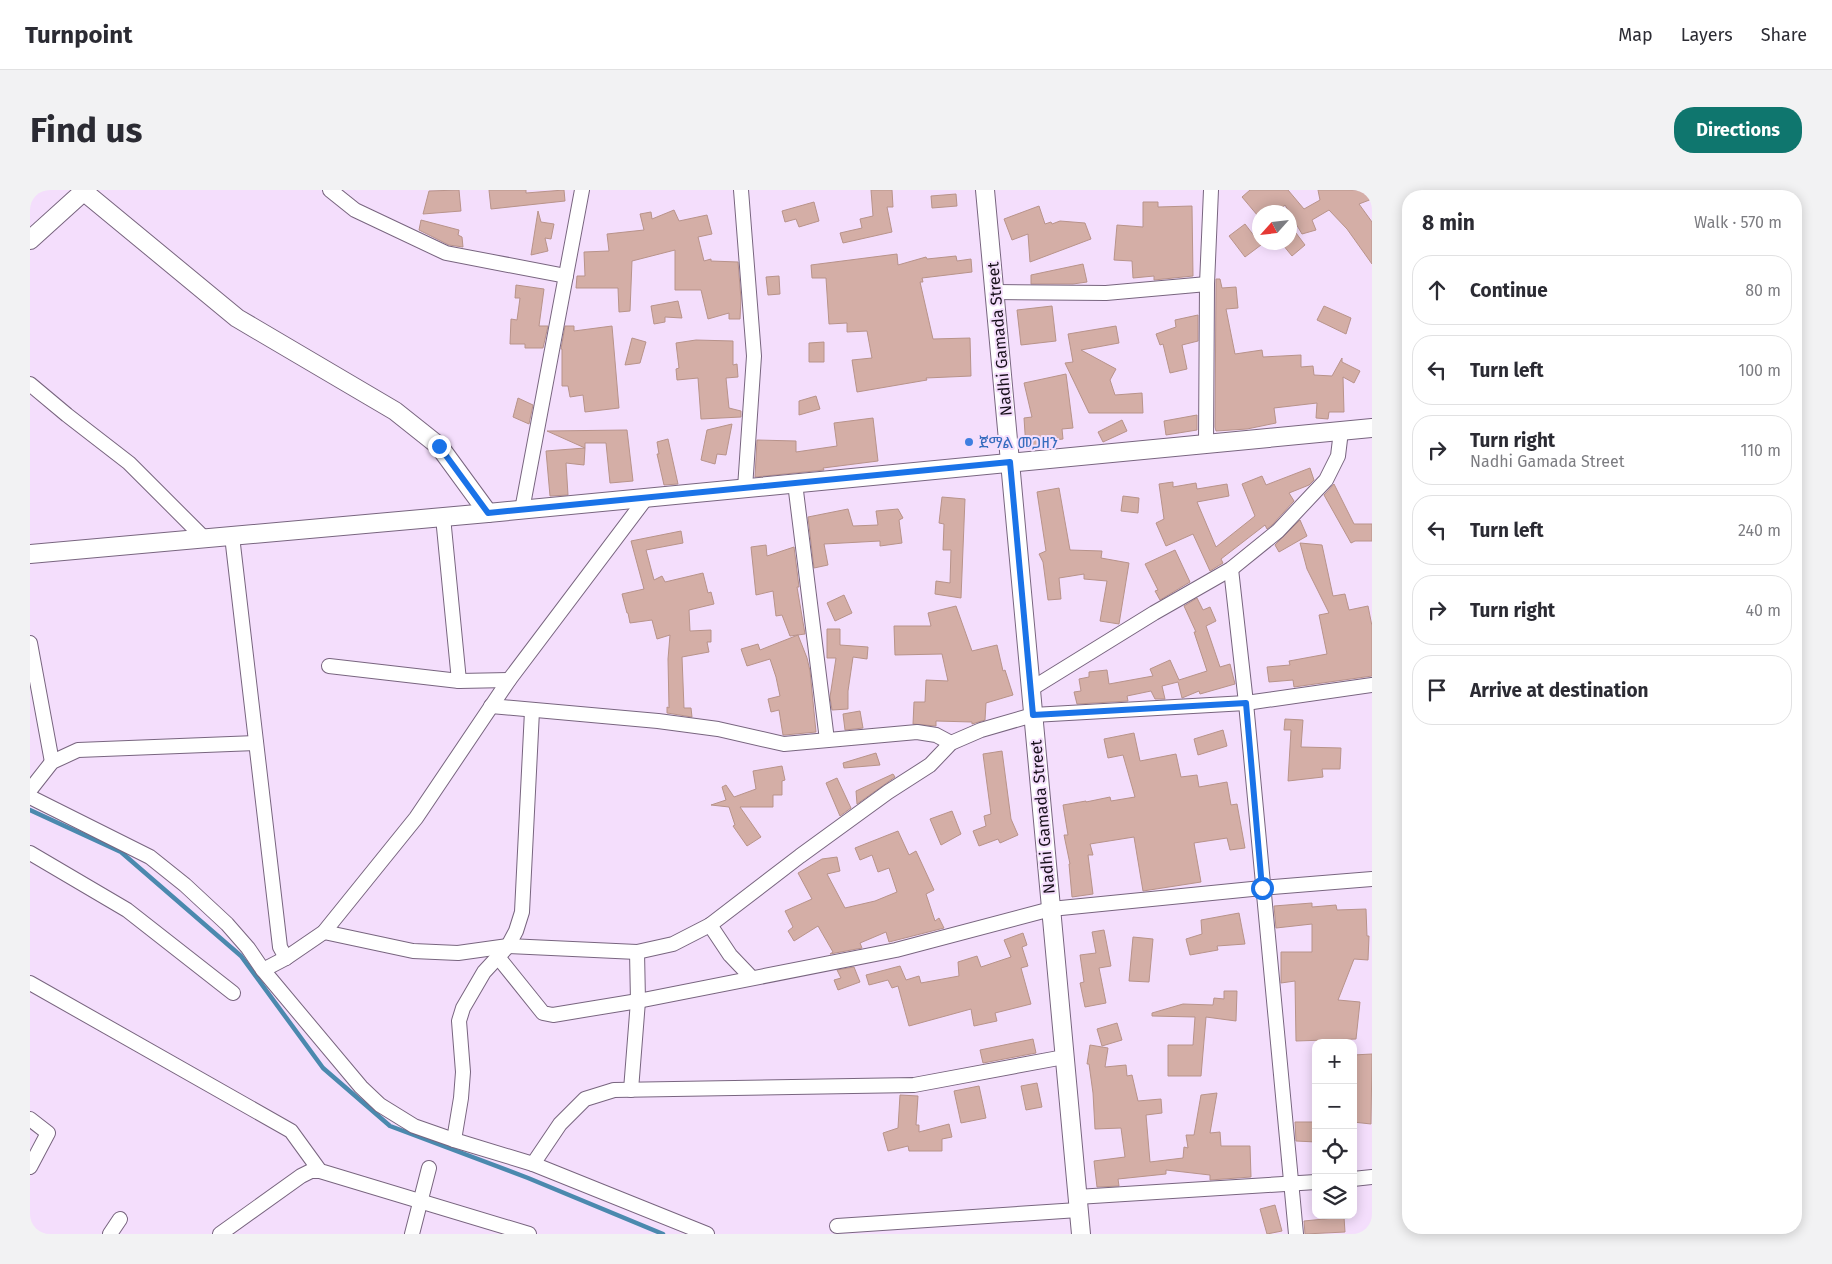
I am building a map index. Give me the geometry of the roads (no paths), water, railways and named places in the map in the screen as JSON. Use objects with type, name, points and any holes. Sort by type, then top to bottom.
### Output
[{"type":"street","points":[[330,190],[355,210],[446,253],[566,276]]},
{"type":"street","points":[[522,510],[582,190]]},
{"type":"street","points":[[740,190],[754,356],[745,488]]},
{"type":"street","name":"Nadhi Gamada Street","points":[[985,190],[1081,1234]]},
{"type":"street","points":[[1206,444],[1207,284],[1211,190]]},
{"type":"street","points":[[30,240],[83,191],[237,318],[322,367],[402,417],[439,446],[488,513]]},
{"type":"street","points":[[994,292],[1106,293],[1207,284]]},
{"type":"street","points":[[30,384],[129,463],[205,539]]},
{"type":"street","points":[[30,554],[522,510],[1372,428]]},
{"type":"street","points":[[1031,689],[1154,613],[1231,569],[1278,531],[1326,480],[1338,456],[1341,431]]},
{"type":"street","points":[[795,483],[827,740]]},
{"type":"street","points":[[264,970],[286,958],[324,932],[416,818],[509,680],[647,497]]},
{"type":"street","points":[[443,517],[458,681]]},
{"type":"street","points":[[232,536],[280,947],[286,958]]},
{"type":"street","points":[[1231,569],[1246,703],[1262,888],[1293,1184],[1296,1234]]},
{"type":"street","points":[[30,643],[52,762]]},
{"type":"street","points":[[330,666],[458,681],[509,680]]},
{"type":"street","points":[[324,932],[413,951],[458,953],[508,946],[637,952],[673,944],[710,925],[888,792],[930,765],[951,743],[981,730],[1033,715],[1246,703],[1372,685]]},
{"type":"street","points":[[491,706],[718,728],[784,744],[917,732],[936,735],[951,743]]},
{"type":"street","points":[[454,1140],[463,1072],[459,1021],[463,1008],[484,972],[508,946],[516,931],[522,912],[532,711]]},
{"type":"street","points":[[30,790],[52,762],[78,750],[256,744]]},
{"type":"street","points":[[30,798],[150,858],[185,885],[227,924],[361,1087],[380,1106],[414,1126],[533,1164],[707,1234]]},
{"type":"street","points":[[30,854],[127,910],[232,993]]},
{"type":"street","points":[[498,957],[543,1013],[553,1015],[638,1001],[751,977],[896,950],[1051,909],[1262,888],[1372,880]]},
{"type":"street","points":[[710,925],[730,955],[751,977]]},
{"type":"street","points":[[631,1090],[638,1001],[637,952]]},
{"type":"street","points":[[30,983],[291,1131],[319,1170]]},
{"type":"street","points":[[533,1164],[560,1124],[585,1099],[614,1090],[914,1084],[1064,1057]]},
{"type":"street","points":[[30,1119],[48,1133],[30,1167]]},
{"type":"street","points":[[412,1234],[429,1168]]},
{"type":"street","points":[[220,1234],[301,1176],[316,1170],[529,1234]]},
{"type":"street","points":[[1357,1179],[1372,1177]]},
{"type":"street","points":[[837,1226],[1312,1182]]},
{"type":"street","points":[[110,1234],[120,1219]]},
{"type":"waterway","points":[[30,810],[121,852],[241,956],[323,1068],[390,1126],[528,1178],[663,1234]]},
{"type":"place","name":"ጀማል መጋዘን","points":[[969,442]]}]
